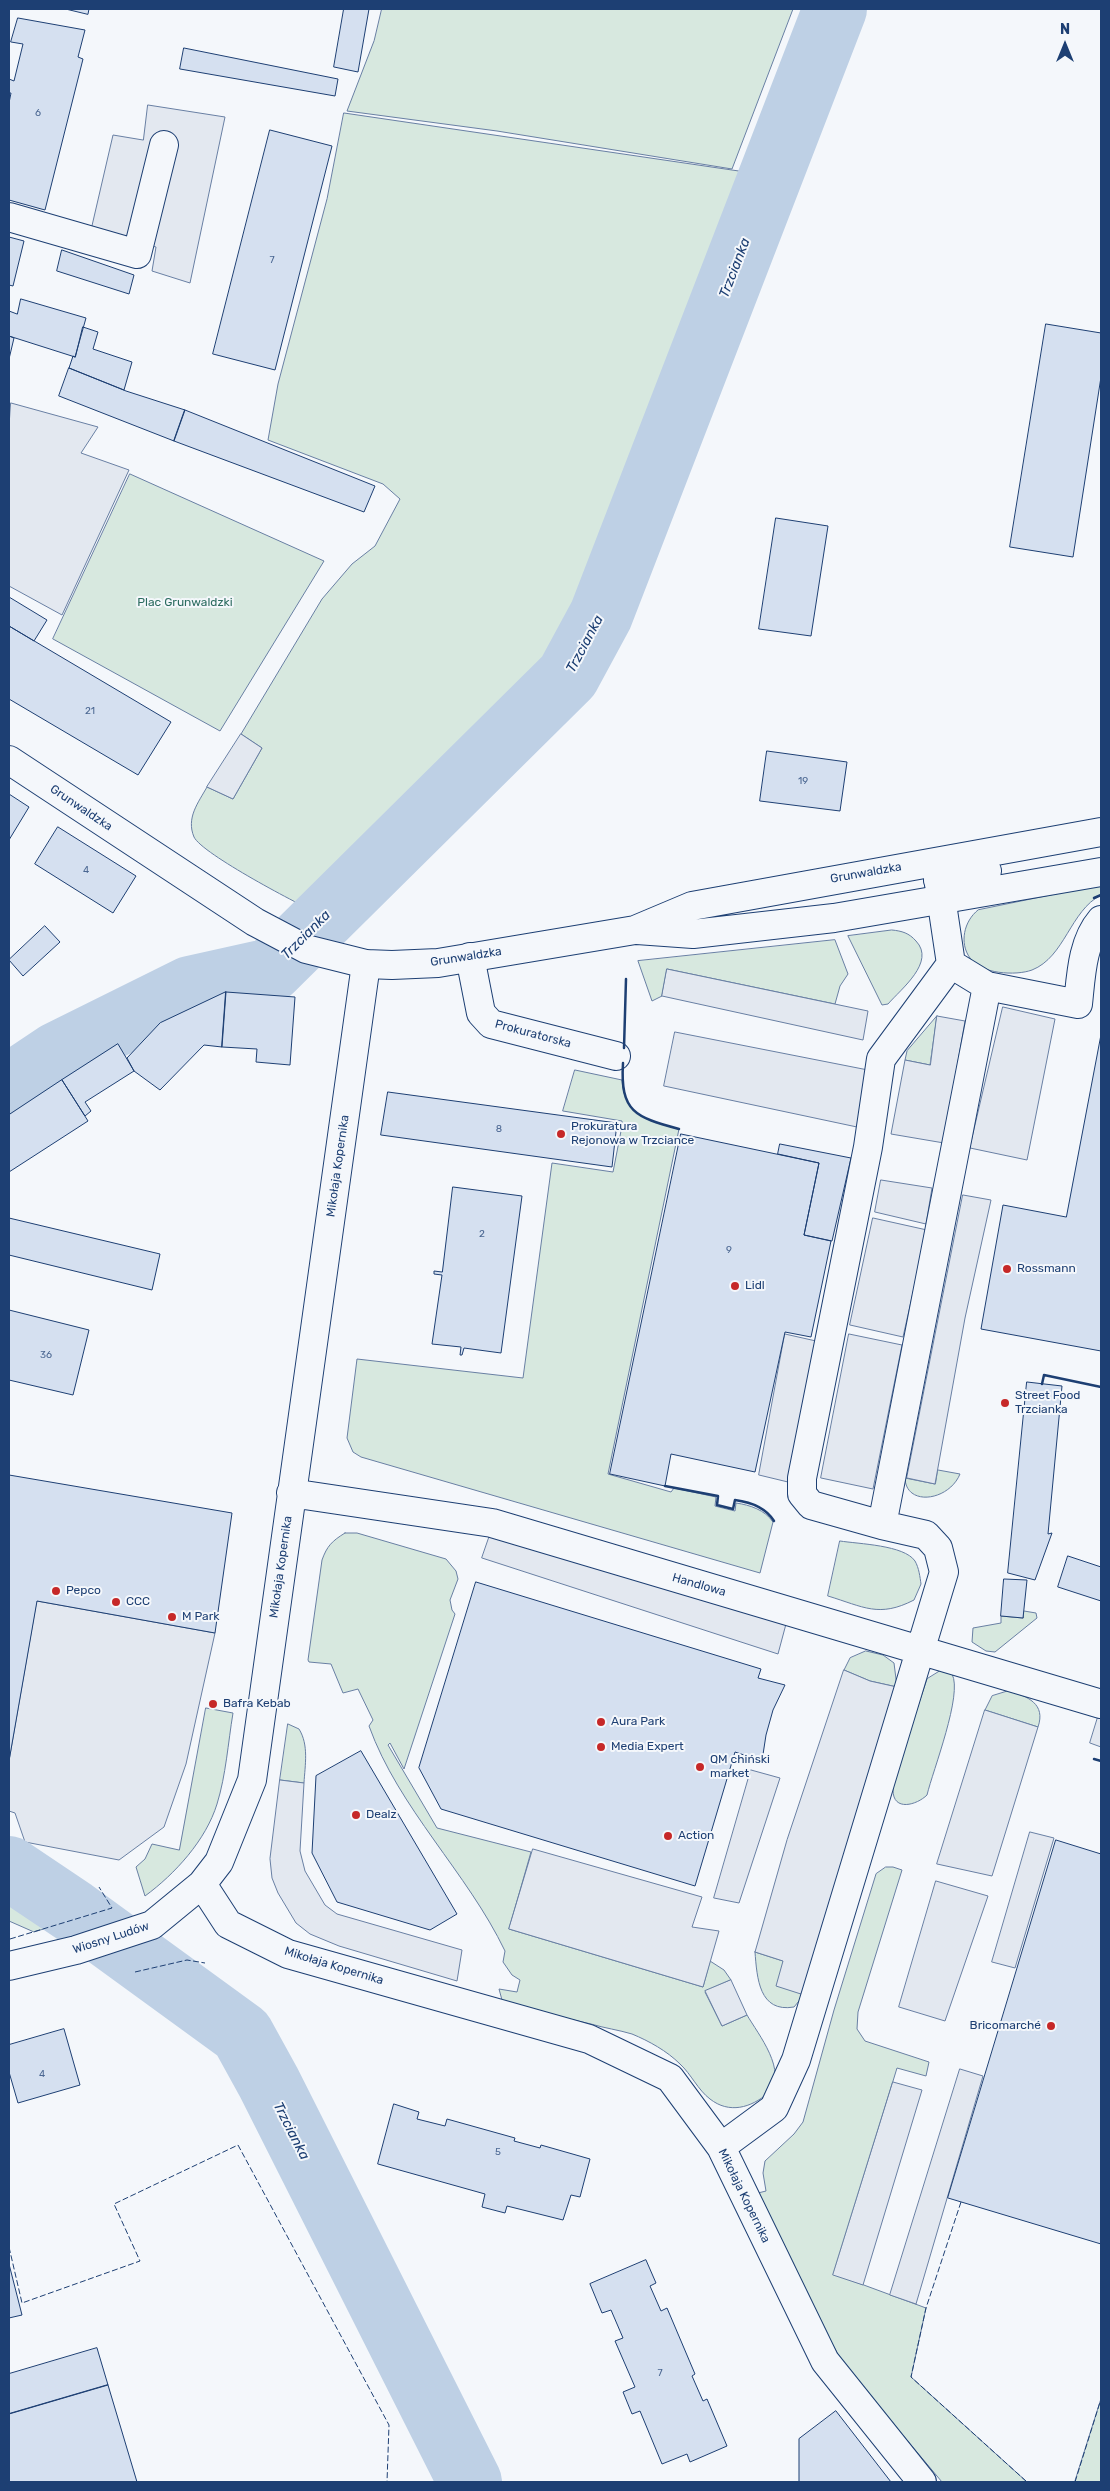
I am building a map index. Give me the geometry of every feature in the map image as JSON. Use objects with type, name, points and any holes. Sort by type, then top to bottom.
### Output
[{"type":"street","points":[[9,217],[137,254],[164,145]]},
{"type":"street","name":"Grunwaldzka","points":[[9,760],[255,922],[288,940],[326,955],[366,964],[438,962],[635,930],[693,934],[834,918],[938,880],[1101,832]]},
{"type":"street","points":[[720,2147],[774,2108],[796,2060],[944,1572],[938,1548],[926,1535],[811,1505],[802,1494],[802,1478],[868,1147],[882,1059],[951,964],[938,880],[1101,850]]},
{"type":"street","name":"Grunwaldzka","points":[[635,930],[692,906],[938,880],[1101,872]]},
{"type":"street","points":[[951,964],[987,986],[1078,1004],[1083,961],[1093,929],[1101,920]]},
{"type":"street","name":"Prokuratorska","points":[[470,957],[481,1012],[491,1024],[616,1056]]},
{"type":"street","name":"Mikołaja Kopernika","points":[[366,964],[252,1780],[220,1862],[202,1884],[228,1924],[288,1954],[589,2039],[670,2078],[720,2147],[824,2361],[922,2482]]},
{"type":"street","points":[[882,1525],[987,986]]},
{"type":"street","name":"Handlowa","points":[[291,1493],[492,1523],[1101,1704]]},
{"type":"street","name":"Wiosny Ludów","points":[[9,1966],[76,1950],[152,1925],[202,1884]]},
{"type":"green space","points":[[382,9],[793,9],[732,169],[497,131],[347,111],[374,41]]},
{"type":"green space","points":[[344,113],[766,175],[598,613],[565,675],[322,915],[274,891],[214,855],[194,837],[191,823],[194,811],[207,787],[233,799],[262,748],[241,734],[322,599],[352,564],[375,546],[400,499],[383,484],[268,440],[278,384],[327,199]]},
{"type":"green space","name":"Plac Grunwaldzki","points":[[130,474],[324,561],[220,731],[53,639]]},
{"type":"green space","points":[[1101,885],[1101,895],[1090,902],[1074,922],[1060,945],[1043,964],[1025,972],[1008,973],[982,967],[970,958],[964,939],[966,926],[978,910]]},
{"type":"green space","points":[[892,930],[911,936],[921,949],[922,958],[908,983],[888,1004],[882,1005],[848,936]]},
{"type":"green space","points":[[835,940],[848,974],[840,986],[835,1004],[667,969],[662,996],[652,1001],[638,961]]},
{"type":"green space","points":[[937,1016],[930,1065],[905,1060],[907,1051]]},
{"type":"green space","points":[[575,1070],[622,1080],[624,1092],[633,1109],[648,1119],[679,1129],[608,1474],[671,1492],[674,1488],[716,1497],[715,1506],[735,1511],[736,1503],[761,1511],[773,1522],[760,1573],[361,1457],[353,1452],[347,1438],[357,1359],[523,1378],[552,1163],[613,1172],[622,1126],[622,1121],[563,1111]]},
{"type":"green space","points":[[938,1470],[960,1474],[955,1483],[938,1495],[920,1497],[912,1493],[907,1487],[905,1478],[935,1484]]},
{"type":"green space","points":[[345,1533],[357,1533],[446,1559],[456,1571],[458,1579],[450,1600],[455,1614],[404,1769],[390,1743],[388,1745],[437,1828],[531,1852],[509,1929],[703,1987],[710,1961],[724,1970],[731,1980],[705,1992],[722,2026],[747,2015],[764,2042],[773,2064],[775,2075],[774,2084],[768,2093],[754,2102],[740,2107],[732,2108],[717,2104],[698,2087],[675,2059],[645,2040],[632,2034],[510,2004],[502,2000],[499,1989],[517,1992],[520,1980],[512,1975],[503,1962],[505,1951],[472,1894],[415,1813],[398,1785],[382,1756],[369,1726],[373,1720],[358,1689],[343,1693],[331,1664],[309,1662],[308,1660],[322,1560],[331,1544]]},
{"type":"green space","points":[[840,1541],[891,1548],[909,1556],[915,1561],[921,1584],[914,1600],[891,1609],[881,1610],[862,1607],[828,1596]]},
{"type":"green space","points":[[1024,1611],[1036,1613],[1037,1618],[995,1652],[986,1651],[972,1642],[973,1628],[1001,1623],[1001,1616],[1023,1618]]},
{"type":"green space","points":[[866,1651],[883,1655],[894,1663],[897,1687],[870,1681],[844,1670],[850,1658]]},
{"type":"green space","points":[[940,1671],[952,1674],[954,1684],[954,1698],[946,1733],[927,1795],[912,1804],[901,1804],[894,1797],[893,1785],[895,1774],[927,1679]]},
{"type":"green space","points":[[1008,1691],[1034,1702],[1040,1712],[1038,1727],[985,1710],[992,1696]]},
{"type":"green space","points":[[206,1708],[233,1713],[225,1770],[217,1804],[205,1830],[188,1855],[178,1867],[145,1896],[136,1867],[145,1859],[152,1844],[179,1850]]},
{"type":"green space","points":[[288,1724],[299,1729],[304,1742],[306,1755],[304,1783],[280,1780]]},
{"type":"green space","points":[[886,1867],[902,1870],[858,2012],[857,2029],[865,2041],[929,2062],[926,2076],[897,2068],[834,2274],[926,2308],[911,2377],[1027,2482],[942,2482],[844,2365],[826,2333],[758,2193],[766,2191],[763,2173],[765,2161],[794,2134],[803,2122],[834,2010],[876,1874]]},
{"type":"green space","points":[[9,1871],[78,1918],[34,1932],[9,1921]]},
{"type":"green space","points":[[755,1952],[783,1961],[804,1995],[794,2007],[773,2005],[762,1992]]},
{"type":"green space","points":[[1101,2399],[1101,2482],[1075,2482]]},
{"type":"shaded area","points":[[148,105],[225,117],[190,283],[152,271],[156,247],[91,230],[113,135],[143,140]]},
{"type":"shaded area","points":[[11,403],[98,427],[81,453],[129,470],[62,615],[9,586],[9,426]]},
{"type":"shaded area","points":[[241,734],[262,748],[233,799],[207,787]]},
{"type":"shaded area","points":[[667,969],[868,1011],[863,1040],[662,996]]},
{"type":"shaded area","points":[[1003,1007],[1055,1019],[1027,1160],[970,1148]]},
{"type":"shaded area","points":[[937,1016],[965,1021],[944,1143],[891,1134],[905,1060],[930,1065]]},
{"type":"shaded area","points":[[675,1032],[868,1070],[857,1127],[664,1086]]},
{"type":"shaded area","points":[[881,1180],[932,1188],[926,1224],[875,1212]]},
{"type":"shaded area","points":[[963,1195],[991,1200],[965,1318],[935,1484],[907,1478]]},
{"type":"shaded area","points":[[873,1218],[927,1230],[903,1337],[850,1325]]},
{"type":"shaded area","points":[[785,1334],[816,1341],[788,1482],[759,1475]]},
{"type":"shaded area","points":[[849,1334],[902,1345],[873,1489],[821,1478]]},
{"type":"shaded area","points":[[491,1532],[786,1624],[778,1654],[482,1558]]},
{"type":"shaded area","points":[[37,1601],[215,1633],[186,1764],[164,1827],[119,1860],[25,1842],[15,1813],[9,1811],[9,1761]]},
{"type":"shaded area","points":[[844,1670],[870,1681],[897,1687],[804,1995],[776,1986],[783,1961],[755,1952],[787,1840]]},
{"type":"shaded area","points":[[985,1710],[1038,1727],[992,1876],[937,1864]]},
{"type":"shaded area","points":[[1098,1717],[1101,1718],[1101,1747],[1090,1743]]},
{"type":"shaded area","points":[[751,1770],[780,1778],[739,1903],[714,1898]]},
{"type":"shaded area","points":[[280,1780],[304,1783],[300,1851],[305,1871],[325,1905],[337,1914],[462,1950],[457,1981],[339,1946],[310,1934],[296,1923],[278,1893],[272,1878],[270,1859]]},
{"type":"shaded area","points":[[1030,1832],[1054,1838],[1015,1968],[992,1962]]},
{"type":"shaded area","points":[[533,1849],[702,1897],[692,1927],[719,1931],[703,1987],[509,1929]]},
{"type":"shaded area","points":[[936,1881],[988,1896],[945,2021],[899,2007]]},
{"type":"shaded area","points":[[731,1980],[747,2015],[722,2026],[705,1991]]},
{"type":"shaded area","points":[[960,2069],[983,2076],[916,2304],[890,2295]]},
{"type":"shaded area","points":[[893,2082],[922,2090],[863,2285],[833,2275]]},
{"type":"building","points":[[66,9],[89,9],[88,14]]},
{"type":"building","points":[[344,9],[369,9],[358,72],[334,67]]},
{"type":"building","points":[[18,18],[85,30],[78,57],[83,59],[45,210],[9,200],[9,103],[11,93],[9,93],[9,79],[14,81],[23,44],[11,42]]},
{"type":"building","points":[[184,48],[338,79],[335,96],[180,69]]},
{"type":"building","points":[[270,130],[332,146],[275,370],[213,354]]},
{"type":"building","points":[[9,237],[24,241],[13,286],[9,285]]},
{"type":"building","points":[[62,250],[134,275],[129,294],[57,271]]},
{"type":"building","points":[[21,299],[86,318],[75,357],[9,336],[9,311],[17,314]]},
{"type":"building","points":[[1046,324],[1101,333],[1101,377],[1073,557],[1010,547]]},
{"type":"building","points":[[83,327],[98,332],[93,349],[132,362],[124,390],[69,368],[73,356],[75,357]]},
{"type":"building","points":[[9,336],[14,338],[9,359]]},
{"type":"building","points":[[69,368],[126,391],[185,410],[174,441],[59,396]]},
{"type":"building","points":[[185,410],[375,486],[364,512],[174,441]]},
{"type":"building","points":[[776,518],[828,526],[811,636],[759,629]]},
{"type":"building","points":[[9,597],[47,620],[34,641],[9,626]]},
{"type":"building","points":[[9,626],[171,722],[138,775],[9,699]]},
{"type":"building","points":[[767,751],[847,762],[840,811],[760,801]]},
{"type":"building","points":[[9,794],[29,807],[9,840]]},
{"type":"building","points":[[58,827],[136,876],[113,913],[35,864]]},
{"type":"building","points":[[45,926],[60,942],[23,976],[9,960]]},
{"type":"building","points":[[226,992],[295,997],[290,1065],[256,1062],[257,1049],[222,1047]]},
{"type":"building","points":[[226,992],[222,1047],[204,1045],[160,1090],[134,1071],[127,1058],[160,1023]]},
{"type":"building","points":[[1101,1035],[1101,1351],[981,1329],[1003,1205],[1066,1217]]},
{"type":"building","points":[[118,1044],[134,1071],[85,1102],[91,1111],[85,1116],[62,1080]]},
{"type":"building","points":[[62,1080],[88,1121],[9,1172],[9,1115]]},
{"type":"building","points":[[388,1092],[617,1123],[612,1167],[381,1135]]},
{"type":"building","name":"Lidl","points":[[681,1134],[819,1163],[804,1235],[831,1241],[811,1337],[785,1332],[755,1472],[671,1454],[665,1486],[610,1474]]},
{"type":"building","points":[[780,1144],[851,1158],[832,1241],[804,1235],[819,1163],[778,1154]]},
{"type":"building","points":[[453,1187],[522,1196],[501,1353],[464,1348],[462,1355],[460,1355],[461,1347],[432,1344],[442,1275],[434,1274],[434,1271],[442,1272]]},
{"type":"building","points":[[9,1218],[160,1254],[152,1290],[9,1255]]},
{"type":"building","points":[[9,1310],[89,1330],[73,1395],[9,1380]]},
{"type":"building","points":[[1027,1382],[1062,1386],[1048,1534],[1052,1533],[1035,1580],[1008,1573]]},
{"type":"building","name":"M Park","points":[[9,1475],[232,1513],[215,1633],[37,1601],[9,1761]]},
{"type":"building","points":[[1068,1556],[1101,1567],[1101,1601],[1058,1587]]},
{"type":"building","points":[[1004,1579],[1027,1580],[1023,1618],[1001,1616]]},
{"type":"building","name":"Aura Park","points":[[476,1582],[761,1669],[758,1678],[785,1685],[773,1710],[766,1735],[762,1761],[735,1752],[695,1886],[441,1809],[419,1768]]},
{"type":"building","name":"Dealz","points":[[361,1751],[457,1914],[430,1930],[337,1902],[312,1853],[316,1776]]},
{"type":"building","name":"Bricomarché","points":[[1056,1840],[1101,1854],[1101,2244],[948,2198]]},
{"type":"building","points":[[64,2029],[80,2085],[18,2103],[9,2072],[9,2045]]},
{"type":"building","points":[[394,2104],[419,2112],[417,2119],[445,2126],[447,2119],[515,2138],[514,2141],[540,2148],[541,2145],[590,2159],[580,2197],[571,2195],[563,2220],[507,2206],[505,2213],[482,2207],[485,2194],[378,2164]]},
{"type":"building","points":[[646,2260],[656,2283],[650,2286],[661,2311],[667,2308],[695,2374],[692,2376],[703,2401],[707,2399],[727,2446],[690,2462],[687,2454],[662,2464],[640,2411],[632,2414],[623,2392],[635,2387],[615,2341],[623,2338],[611,2310],[602,2313],[590,2284]]},
{"type":"building","points":[[9,2264],[22,2315],[9,2318]]},
{"type":"building","points":[[97,2348],[108,2385],[9,2414],[9,2374]]},
{"type":"building","points":[[108,2385],[137,2482],[9,2482],[9,2414]]},
{"type":"building","points":[[836,2411],[891,2482],[799,2482],[799,2439]]},
{"type":"waterway","name":"Trzcianka","points":[[9,1086],[57,1054],[190,988],[271,970],[568,676],[601,615],[835,9]]},
{"type":"waterway","name":"Trzcianka","points":[[9,1868],[73,1911],[242,2034],[269,2083],[470,2482]]},
{"type":"fence","points":[[10,1939],[112,1908],[99,1887]]},
{"type":"fence","points":[[135,1972],[187,1960],[205,1963]]},
{"type":"fence","points":[[9,2247],[22,2303],[140,2261],[114,2204],[238,2145],[389,2425],[387,2482]]},
{"type":"fence","points":[[961,2202],[926,2308],[911,2377],[1027,2482]]},
{"type":"fence","points":[[1075,2482],[1101,2399]]},
{"type":"wall","points":[[1094,898],[1101,895]]},
{"type":"wall","points":[[624,1048],[626,979]]},
{"type":"wall","points":[[623,1063],[624,1092],[633,1110],[651,1121],[679,1129]]},
{"type":"wall","points":[[1042,1384],[1044,1375],[1101,1387]]},
{"type":"wall","points":[[665,1486],[718,1496],[717,1505],[733,1509],[735,1500],[746,1502],[762,1509],[774,1521]]},
{"type":"wall","points":[[1094,1759],[1101,1761]]},
{"type":"place","name":"Prokuratura Rejonowa w Trzciance","points":[[561,1134]]},
{"type":"place","name":"Rossmann","points":[[1007,1269]]},
{"type":"place","name":"Lidl","points":[[735,1286]]},
{"type":"place","name":"Street Food Trzcianka","points":[[1005,1403]]},
{"type":"place","name":"Pepco","points":[[56,1591]]},
{"type":"place","name":"CCC","points":[[116,1602]]},
{"type":"place","name":"M Park","points":[[172,1617]]},
{"type":"place","name":"Bafra Kebab","points":[[213,1704]]},
{"type":"place","name":"Aura Park","points":[[601,1722]]},
{"type":"place","name":"Media Expert","points":[[601,1747]]},
{"type":"place","name":"QM chiński market","points":[[700,1767]]},
{"type":"place","name":"Dealz","points":[[356,1815]]},
{"type":"place","name":"Action","points":[[668,1836]]},
{"type":"place","name":"Bricomarché","points":[[1051,2026]]}]
